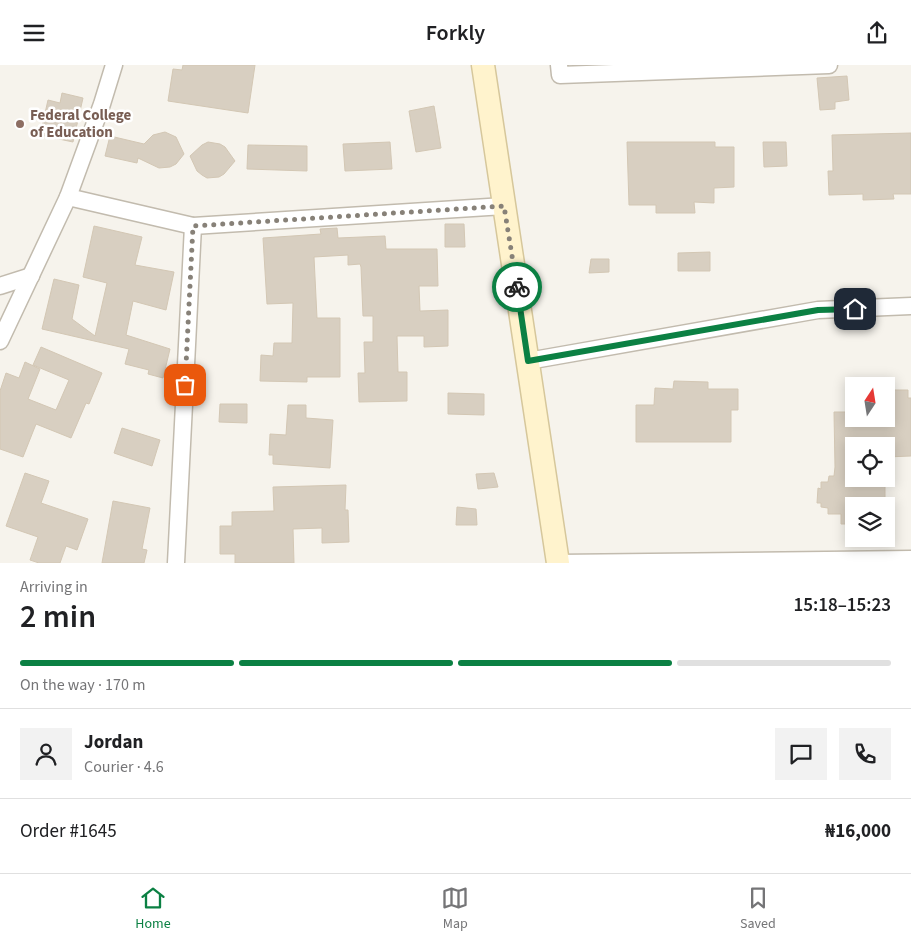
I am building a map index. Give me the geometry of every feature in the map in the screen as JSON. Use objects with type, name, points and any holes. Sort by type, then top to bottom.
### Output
[{"type":"main road","points":[[484,65],[558,563]]},
{"type":"street","points":[[0,341],[68,197],[102,104],[114,65]]},
{"type":"street","points":[[559,65],[560,75],[829,65]]},
{"type":"street","points":[[68,197],[193,226],[504,206]]},
{"type":"street","points":[[176,563],[193,226]]},
{"type":"street","points":[[0,286],[31,276]]},
{"type":"street","points":[[528,361],[818,310],[911,306]]},
{"type":"street","points":[[558,563],[911,559]]},
{"type":"building","points":[[183,65],[255,65],[248,113],[168,101],[173,69],[182,70]]},
{"type":"building","points":[[847,76],[849,100],[835,102],[835,109],[820,110],[817,78]]},
{"type":"building","points":[[62,93],[83,98],[73,142],[40,135],[48,100],[60,103]]},
{"type":"building","points":[[434,106],[441,148],[416,152],[409,111]]},
{"type":"building","points":[[165,132],[176,137],[184,154],[176,164],[170,167],[159,168],[138,158],[137,163],[105,156],[110,136],[144,144],[153,135]]},
{"type":"building","points":[[911,133],[911,194],[893,194],[894,199],[863,200],[863,194],[829,195],[828,171],[833,171],[832,135]]},
{"type":"building","points":[[208,142],[225,147],[235,161],[219,177],[207,178],[202,175],[197,171],[190,156]]},
{"type":"building","points":[[390,142],[392,169],[345,171],[343,144]]},
{"type":"building","points":[[627,142],[715,142],[715,147],[734,147],[734,187],[714,188],[714,203],[694,202],[695,213],[656,213],[656,205],[629,205]]},
{"type":"building","points":[[763,142],[786,142],[787,166],[764,167]]},
{"type":"building","points":[[248,145],[307,146],[307,171],[247,169]]},
{"type":"building","points":[[445,224],[464,224],[465,247],[445,247]]},
{"type":"building","points":[[94,226],[142,237],[135,265],[174,272],[166,310],[133,301],[126,335],[170,349],[163,378],[148,374],[149,370],[125,364],[129,349],[42,329],[54,279],[79,285],[72,319],[95,336],[107,283],[83,277]]},
{"type":"building","points":[[337,228],[338,238],[385,236],[386,249],[437,249],[438,286],[419,286],[420,311],[448,310],[448,346],[424,347],[424,336],[397,336],[398,372],[407,372],[407,401],[359,402],[358,373],[365,373],[364,342],[373,342],[373,316],[363,316],[361,267],[360,264],[348,265],[348,255],[314,257],[317,318],[340,318],[340,377],[307,377],[307,382],[260,381],[261,355],[273,356],[274,343],[292,343],[293,303],[267,304],[263,238],[321,234],[320,229]]},
{"type":"building","points":[[710,252],[710,271],[678,271],[678,253]]},
{"type":"building","points":[[591,259],[609,259],[609,272],[589,273]]},
{"type":"building","points":[[41,347],[102,373],[89,404],[86,403],[71,438],[36,424],[23,457],[0,449],[0,391],[6,373],[19,378],[25,362],[40,369],[28,399],[56,410],[69,380],[33,365]]},
{"type":"building","points":[[674,381],[708,382],[708,389],[738,389],[738,410],[731,410],[731,442],[636,442],[636,405],[654,405],[655,388],[673,389]]},
{"type":"building","points":[[895,390],[908,390],[908,398],[911,398],[911,456],[895,457],[895,437],[845,437],[845,487],[885,487],[885,497],[845,497],[845,524],[841,524],[841,514],[828,514],[828,508],[821,507],[821,503],[817,503],[818,488],[821,489],[821,482],[828,482],[829,476],[834,476],[834,412],[845,412],[845,427],[895,427]]},
{"type":"building","points":[[448,393],[484,394],[484,415],[448,414]]},
{"type":"building","points":[[220,404],[247,404],[247,423],[219,422]]},
{"type":"building","points":[[288,405],[306,405],[306,418],[333,420],[330,468],[273,464],[273,455],[269,455],[270,434],[286,435]]},
{"type":"building","points":[[122,428],[160,440],[152,466],[114,453]]},
{"type":"building","points":[[25,473],[49,481],[41,503],[88,519],[77,550],[66,546],[60,563],[39,563],[30,560],[38,537],[6,526]]},
{"type":"building","points":[[494,473],[498,487],[478,489],[476,474]]},
{"type":"building","points":[[346,485],[345,510],[348,510],[349,542],[322,543],[322,528],[293,529],[294,563],[235,563],[235,554],[220,554],[220,526],[232,526],[232,512],[274,511],[273,487]]},
{"type":"building","points":[[113,501],[150,508],[142,549],[147,550],[144,563],[102,563]]},
{"type":"building","points":[[457,507],[476,509],[477,525],[456,525]]},
{"type":"way so far","points":[[185,385],[193,226],[504,206],[517,287]]},
{"type":"place","name":"Federal College of Education","points":[[20,124]]},
{"type":"route","points":[[517,287],[528,361],[818,310],[855,309]]}]
